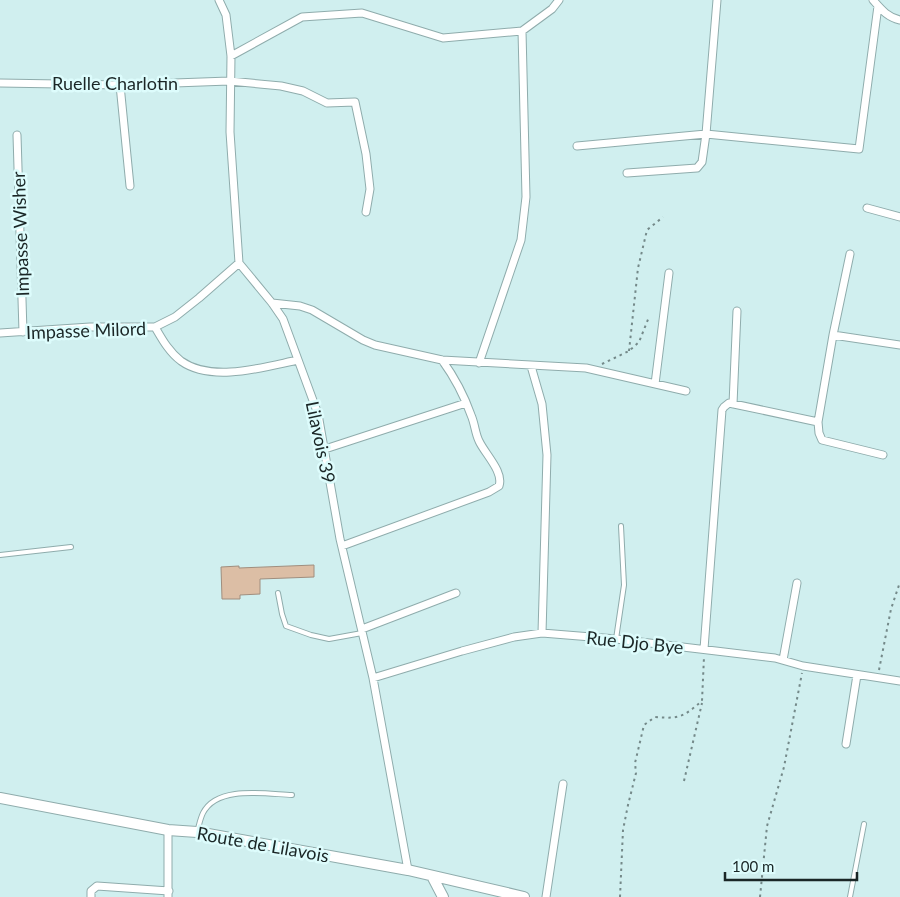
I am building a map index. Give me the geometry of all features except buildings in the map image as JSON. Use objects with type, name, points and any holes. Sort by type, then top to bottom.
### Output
[{"type":"main road","name":"Route de Lilavois","points":[[0,798],[168,830],[197,832],[408,870],[524,897]]},
{"type":"main road","points":[[432,876],[443,897]]},
{"type":"street","points":[[219,0],[226,15],[231,56],[229,81],[230,132],[239,263]]},
{"type":"street","points":[[231,56],[302,17],[362,13],[444,38],[522,31],[552,9],[559,0]]},
{"type":"street","points":[[627,173],[697,168],[702,162],[717,0]]},
{"type":"street","points":[[577,146],[706,134],[859,149],[876,3]]},
{"type":"street","points":[[876,3],[892,18],[900,20]]},
{"type":"street","points":[[479,363],[521,240],[526,197],[522,31]]},
{"type":"street","name":"Ruelle Charlotin","points":[[0,83],[120,85],[229,81],[281,86],[303,92],[328,103],[355,102],[366,154],[370,189],[366,212]]},
{"type":"street","points":[[120,85],[130,186]]},
{"type":"street","name":"Impasse Wisher","points":[[17,135],[22,332]]},
{"type":"street","points":[[868,208],[900,217]]},
{"type":"street","points":[[850,254],[832,335],[818,422],[819,433],[822,440],[883,455]]},
{"type":"street","name":"Lilavois 39","points":[[239,263],[272,302],[283,319],[318,414],[342,546],[373,678],[408,870]]},
{"type":"street","name":"Impasse Milord","points":[[0,333],[90,327],[155,327],[175,317],[239,263]]},
{"type":"street","points":[[654,384],[669,274]]},
{"type":"street","points":[[272,302],[300,306],[312,310],[375,345],[442,360],[586,368],[686,391]]},
{"type":"street","points":[[733,404],[737,311]]},
{"type":"street","points":[[155,327],[166,345],[181,361],[204,371],[246,370],[298,360]]},
{"type":"street","points":[[832,335],[900,345]]},
{"type":"street","points":[[342,546],[489,492],[499,486],[498,474],[478,438],[460,386],[442,360]]},
{"type":"street","points":[[531,366],[542,404],[547,455],[542,633]]},
{"type":"street","points":[[325,449],[466,403]]},
{"type":"street","points":[[704,649],[722,410],[727,404],[733,404],[818,422]]},
{"type":"street","points":[[783,660],[797,583]]},
{"type":"street","points":[[362,631],[456,593]]},
{"type":"street","name":"Rue Djo Bye","points":[[373,678],[514,637],[542,633],[704,649],[783,660],[803,666],[900,681]]},
{"type":"street","points":[[846,744],[857,675]]},
{"type":"street","points":[[546,897],[562,784]]},
{"type":"street","points":[[91,897],[91,891],[97,886],[169,894],[168,830]]},
{"type":"lane","points":[[616,639],[624,585],[621,526]]},
{"type":"lane","points":[[0,555],[71,547]]},
{"type":"lane","points":[[278,593],[286,626],[329,639],[362,631]]},
{"type":"lane","points":[[197,832],[203,813],[210,803],[217,798],[237,793],[292,795]]},
{"type":"lane","points":[[850,897],[864,824]]},
{"type":"path","points":[[629,351],[638,268],[647,230],[662,217]]},
{"type":"path","points":[[586,368],[599,365],[629,351],[639,342],[649,318]]},
{"type":"path","points":[[878,679],[891,609],[899,585]]},
{"type":"path","points":[[684,781],[702,701],[704,649]]},
{"type":"path","points":[[760,897],[767,826],[784,767],[803,666]]},
{"type":"path","points":[[620,897],[624,830],[636,773],[635,763],[644,726],[655,717],[674,719],[687,714],[702,701]]}]
